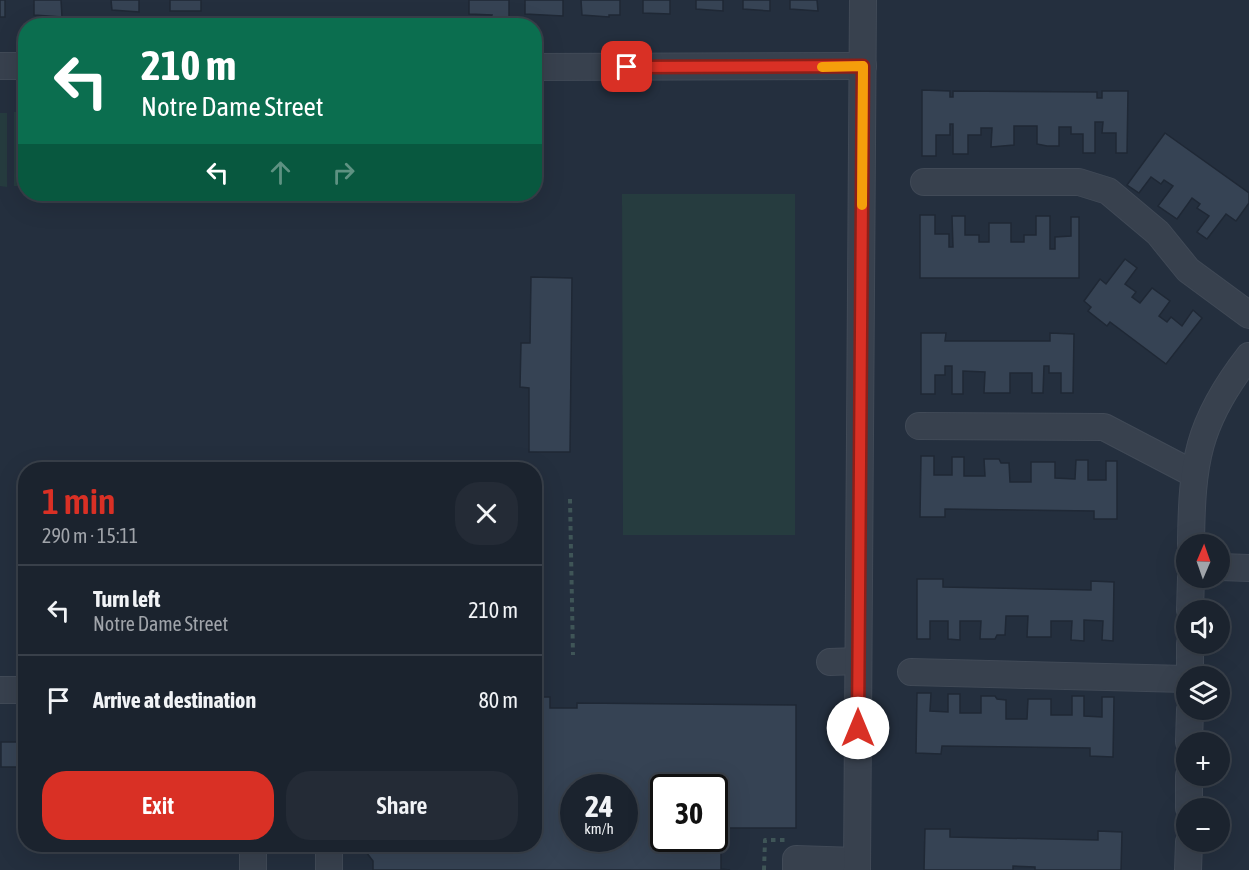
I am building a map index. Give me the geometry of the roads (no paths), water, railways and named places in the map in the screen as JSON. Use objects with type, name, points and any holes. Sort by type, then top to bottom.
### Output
[{"type":"street","points":[[796,870],[796,859],[857,866],[864,0]]},
{"type":"street","points":[[0,66],[18,66]]},
{"type":"street","points":[[542,67],[863,66]]},
{"type":"street","points":[[924,182],[1080,182],[1108,191],[1158,233],[1188,270],[1249,315]]},
{"type":"street","points":[[1191,534],[1192,494],[1198,452],[1210,416],[1220,396],[1249,356]]},
{"type":"street","points":[[919,426],[1104,427],[1194,474]]},
{"type":"street","points":[[1230,567],[1249,568]]},
{"type":"street","points":[[830,662],[858,661]]},
{"type":"street","points":[[911,672],[1176,678]]},
{"type":"street","points":[[0,690],[18,690]]},
{"type":"street","points":[[253,852],[253,870]]},
{"type":"street","points":[[329,852],[329,870]]},
{"type":"street","points":[[1188,870],[1189,852]]}]
